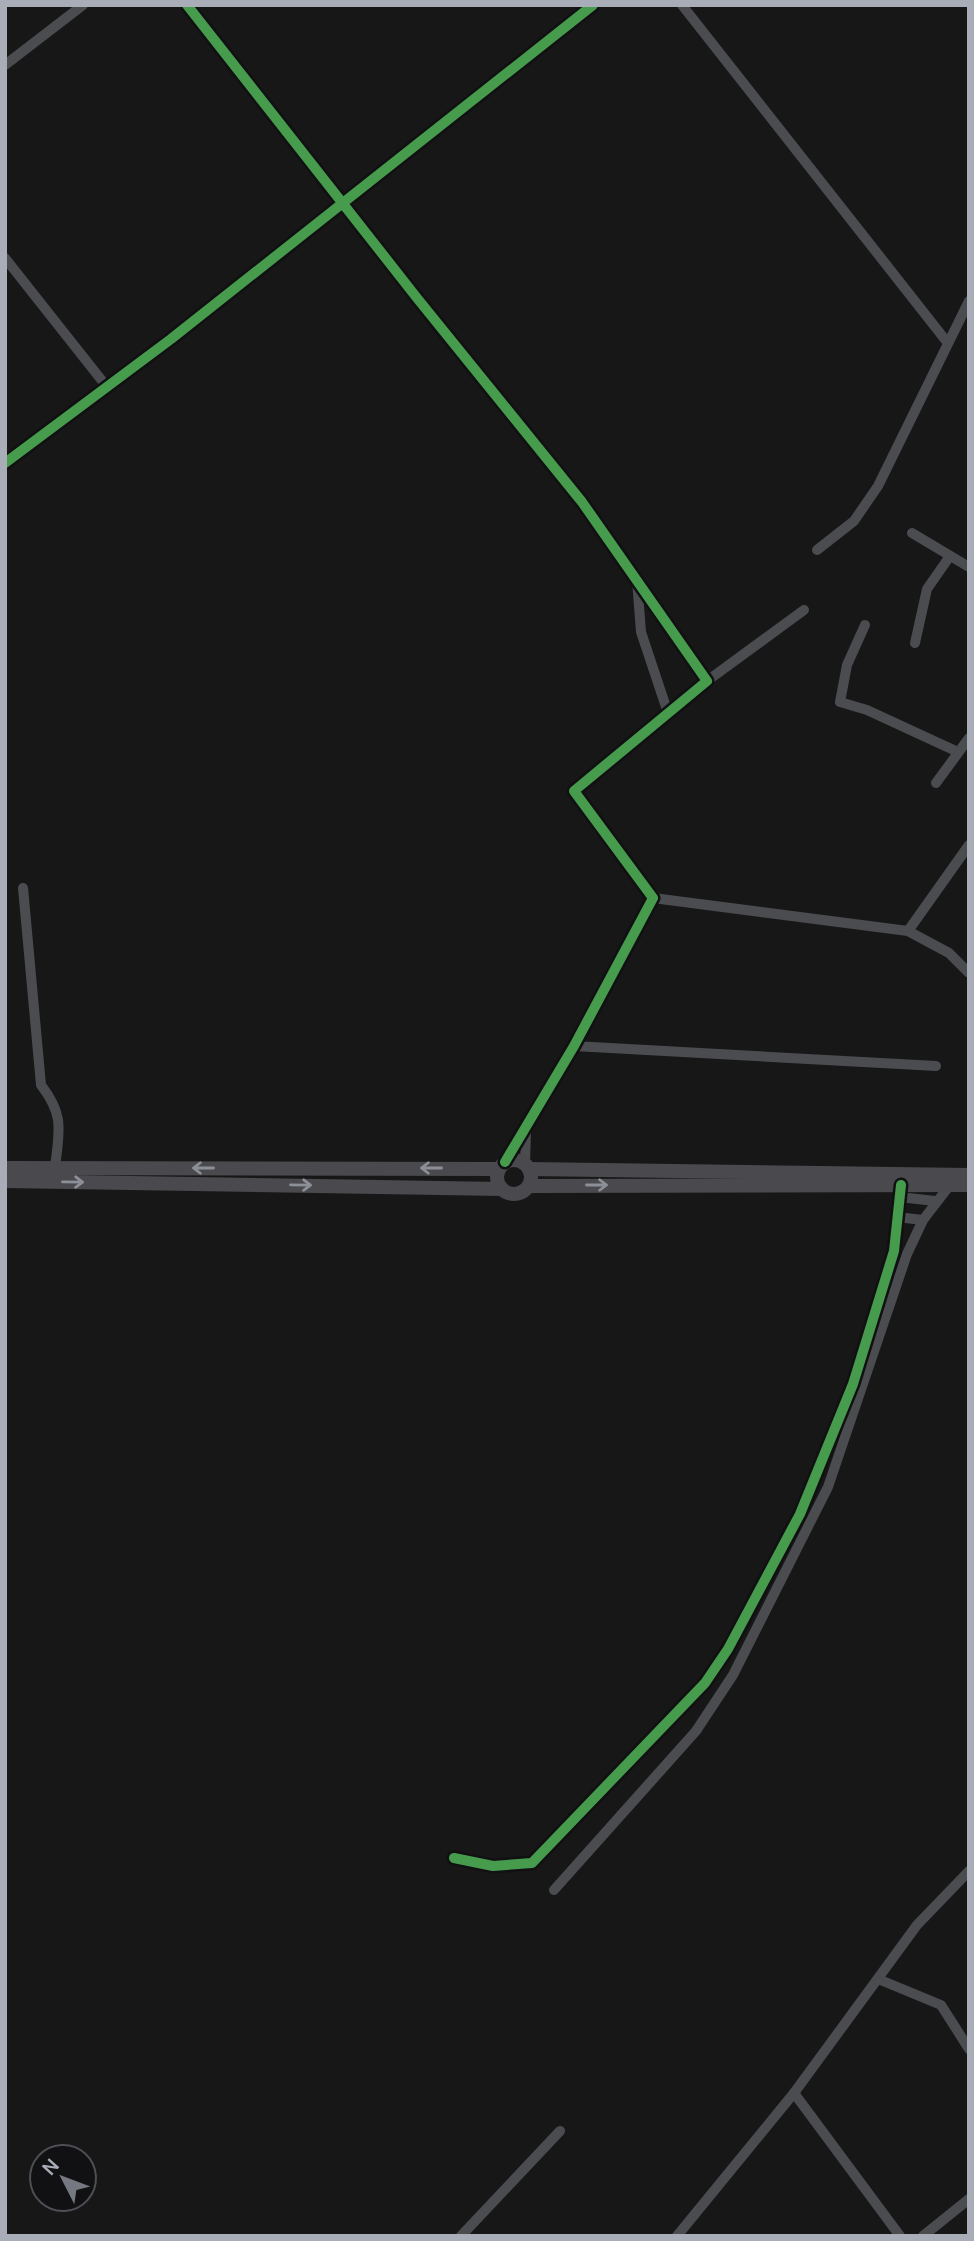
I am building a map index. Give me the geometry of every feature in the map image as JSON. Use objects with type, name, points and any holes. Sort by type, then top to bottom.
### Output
[{"type":"street","points":[[5,65],[83,5]]},
{"type":"street","points":[[187,5],[417,298],[582,502],[707,681]]},
{"type":"street","points":[[5,463],[107,387],[593,5]]},
{"type":"street","points":[[682,5],[947,342]]},
{"type":"street","points":[[5,258],[107,387]]},
{"type":"street","points":[[817,550],[854,522],[878,486],[969,301]]},
{"type":"street","points":[[912,533],[969,567]]},
{"type":"street","points":[[915,643],[927,589],[950,556]]},
{"type":"street","points":[[636,579],[640,632],[668,713]]},
{"type":"street","points":[[804,610],[707,681],[574,791],[653,898],[908,931],[949,953],[969,973]]},
{"type":"street","points":[[865,625],[847,665],[840,702],[867,710],[958,752]]},
{"type":"street","points":[[936,783],[969,737]]},
{"type":"street","points":[[908,931],[969,845]]},
{"type":"street","points":[[23,888],[41,1085],[55,1102],[61,1120],[55,1168]]},
{"type":"street","points":[[502,1189],[497,1182],[502,1166],[575,1046],[653,898]]},
{"type":"street","points":[[575,1046],[936,1066]]},
{"type":"street","points":[[526,1129],[529,1186]]},
{"type":"street","points":[[5,1168],[502,1166],[515,1160],[527,1166],[969,1175]]},
{"type":"street","points":[[5,1181],[502,1189],[518,1194],[529,1186],[900,1191],[969,1185]]},
{"type":"street","points":[[554,1890],[696,1731],[733,1675],[828,1487],[906,1254],[935,1200],[950,1185]]},
{"type":"street","points":[[900,1191],[935,1200]]},
{"type":"street","points":[[454,1858],[493,1866],[532,1863],[547,1851],[705,1683],[728,1649],[800,1514],[853,1384],[894,1251],[900,1191]]},
{"type":"street","points":[[897,1217],[923,1220]]},
{"type":"street","points":[[677,2236],[794,2093],[917,1925],[969,1871]]},
{"type":"street","points":[[878,1979],[941,2005],[969,2049]]},
{"type":"street","points":[[794,2093],[900,2236]]},
{"type":"street","points":[[461,2236],[560,2131]]},
{"type":"street","points":[[923,2236],[969,2199]]},
{"type":"cycle path","points":[[187,5],[417,298],[582,502],[707,681],[574,791],[653,898],[574,1046],[505,1162]]},
{"type":"cycle path","points":[[5,463],[171,339],[593,5]]},
{"type":"cycle path","points":[[454,1858],[493,1866],[532,1863],[705,1683],[728,1649],[800,1514],[853,1384],[894,1251],[901,1185]]}]
